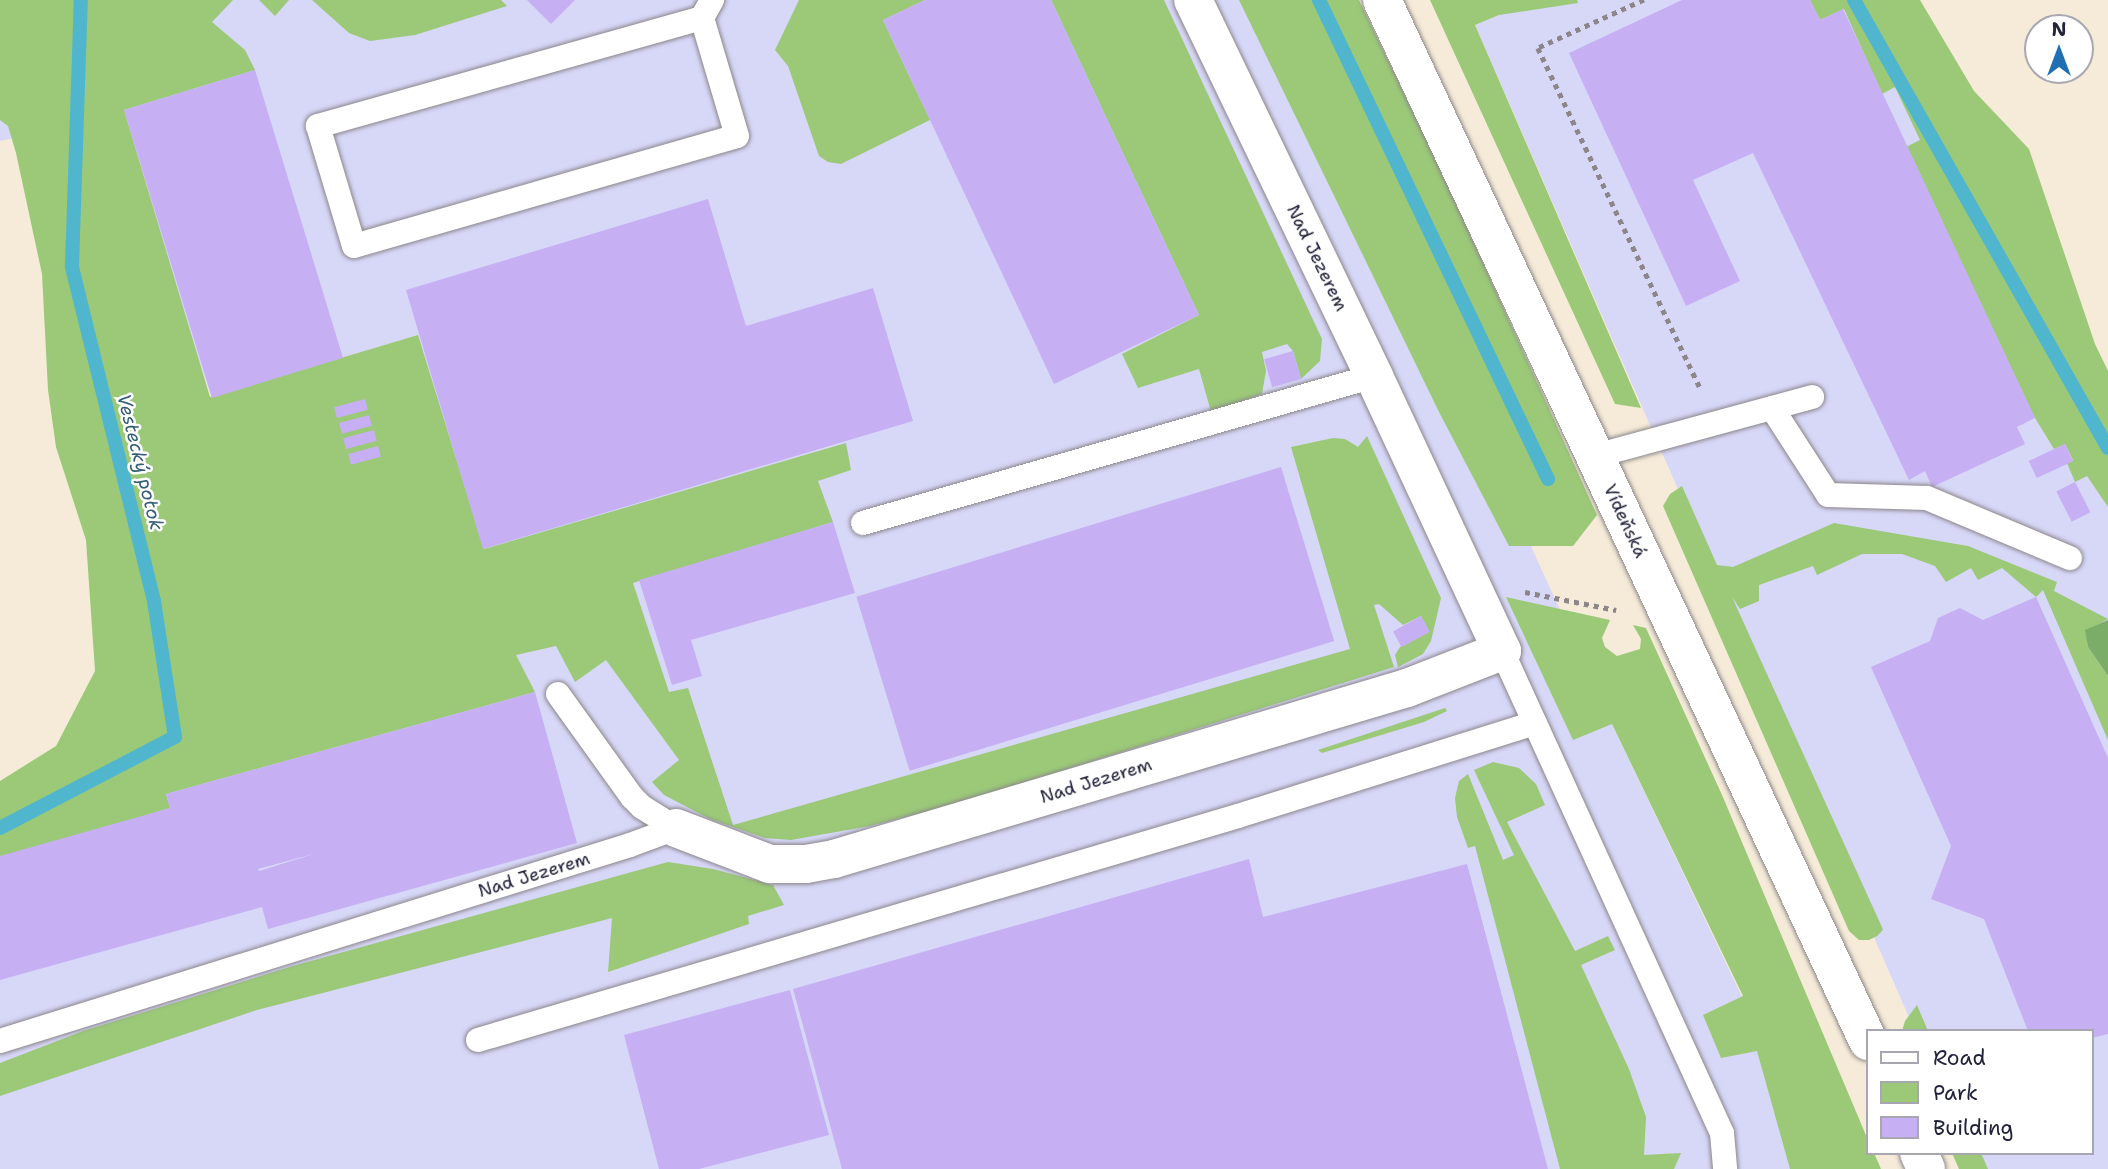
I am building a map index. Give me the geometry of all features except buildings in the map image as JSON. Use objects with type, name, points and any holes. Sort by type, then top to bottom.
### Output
[{"type":"street","name":"Nad Jezerem","points":[[676,828],[771,864],[806,864],[834,859],[1407,688],[1502,651],[1374,376],[1193,0]]},
{"type":"street","name":"Vídeňská","points":[[1382,0],[1867,1039]]},
{"type":"lane","points":[[707,9],[737,136],[354,246],[318,126],[707,9]]},
{"type":"lane","points":[[863,523],[1374,376]]},
{"type":"lane","points":[[1595,456],[1812,397]]},
{"type":"lane","points":[[1772,408],[1828,495],[1927,498],[2070,558]]},
{"type":"lane","points":[[1502,651],[1722,1133],[1725,1169]]},
{"type":"lane","points":[[558,694],[632,797],[676,828]]},
{"type":"lane","points":[[478,1040],[1224,820],[1535,723]]},
{"type":"lane","name":"Nad Jezerem","points":[[0,1041],[630,845],[676,828]]},
{"type":"path","points":[[1644,0],[1538,48],[1717,423]]},
{"type":"path","points":[[1470,580],[1672,621]]},
{"type":"shaded area","points":[[0,0],[1282,0],[1612,724],[1824,1169],[0,1169],[0,879],[314,693],[124,145],[92,121],[0,141]]},
{"type":"shaded area","points":[[1535,0],[1878,0],[2108,476],[2108,1169],[1976,1169],[1970,1155],[2094,1155],[2094,1029],[1914,1029],[1475,25]]},
{"type":"green space","points":[[0,0],[233,0],[212,22],[245,50],[255,70],[124,110],[210,397],[418,335],[484,549],[846,443],[851,470],[818,481],[833,522],[633,583],[669,692],[688,688],[733,825],[1350,649],[1291,447],[1333,438],[1345,439],[1358,447],[1367,436],[1441,598],[1431,641],[1423,654],[1398,667],[1395,655],[1400,647],[1429,632],[1421,616],[1403,625],[1379,604],[1374,605],[1394,667],[952,805],[870,826],[791,840],[765,838],[710,819],[664,795],[652,782],[679,760],[606,660],[575,682],[556,646],[516,655],[535,692],[166,794],[170,808],[0,860],[0,781],[56,746],[95,671],[86,540],[56,447],[48,390],[42,274],[16,153],[8,126],[0,120]]},
{"type":"green space","points":[[259,0],[289,0],[275,16]]},
{"type":"green space","points":[[312,0],[501,0],[507,6],[415,35],[370,41],[349,33]]},
{"type":"green space","points":[[799,0],[925,0],[883,20],[930,120],[841,164],[828,162],[819,156],[788,66],[775,50]]},
{"type":"green space","points":[[1051,0],[1164,0],[1322,339],[1320,361],[1301,379],[1293,351],[1287,344],[1262,352],[1266,371],[1262,394],[1211,412],[1199,369],[1138,388],[1122,354],[1199,315]]},
{"type":"green space","points":[[1239,0],[1359,0],[1443,174],[1597,515],[1573,546],[1509,546],[1439,412]]},
{"type":"green space","points":[[1430,0],[1577,0],[1578,3],[1499,15],[1475,25],[1641,408],[1615,404]]},
{"type":"green space","points":[[1810,0],[1920,0],[1974,91],[2029,149],[2095,344],[2108,371],[2108,507],[2087,476],[2075,482],[2067,463],[2073,460],[2065,444],[2054,449],[2035,418],[1906,147],[1920,140],[1895,87],[1882,94],[1844,9],[1820,20]]},
{"type":"green space","points":[[1682,486],[1717,565],[1733,567],[1834,523],[1968,546],[2057,582],[2054,591],[2108,619],[2086,631],[2088,647],[2108,676],[2108,740],[2043,590],[2036,597],[2002,568],[1978,580],[1971,568],[1946,582],[1935,566],[1902,554],[1862,554],[1817,575],[1813,566],[1759,585],[1759,601],[1740,609],[1732,597],[1883,930],[1869,940],[1859,940],[1849,931],[1663,506],[1670,494]]},
{"type":"green space","points":[[1506,597],[1610,620],[1602,638],[1605,647],[1617,656],[1640,649],[1641,639],[1633,625],[1646,628],[1722,795],[1867,1138],[1867,1155],[1875,1155],[1881,1169],[1790,1169],[1757,1051],[1721,1058],[1703,1015],[1743,996],[1612,724],[1573,740]]},
{"type":"green space","points":[[2108,620],[2108,676],[2088,647],[2085,630]]},
{"type":"green space","points":[[1445,708],[1447,711],[1424,722],[1322,753],[1318,750]]},
{"type":"green space","points":[[1493,762],[1519,768],[1536,784],[1545,805],[1507,822],[1575,951],[1608,936],[1615,950],[1581,965],[1629,1069],[1646,1117],[1644,1155],[1681,1153],[1674,1169],[1560,1169],[1475,846],[1468,848],[1457,817],[1455,798],[1459,781],[1468,774],[1503,860],[1514,855],[1474,770]]},
{"type":"green space","points":[[668,862],[713,869],[773,885],[784,905],[748,916],[749,924],[608,972],[612,918],[257,1010],[0,1096],[0,1063],[83,1031],[293,966]]},
{"type":"green space","points":[[1917,1005],[1927,1029],[1903,1029]]},
{"type":"green space","points":[[1953,1155],[1982,1155],[1988,1169],[1959,1169]]},
{"type":"waterway","name":"Vestecký potok","points":[[0,828],[175,737],[154,601],[72,266],[81,0]]},
{"type":"waterway","points":[[1319,0],[1548,479]]},
{"type":"waterway","points":[[1854,0],[2108,448]]}]
